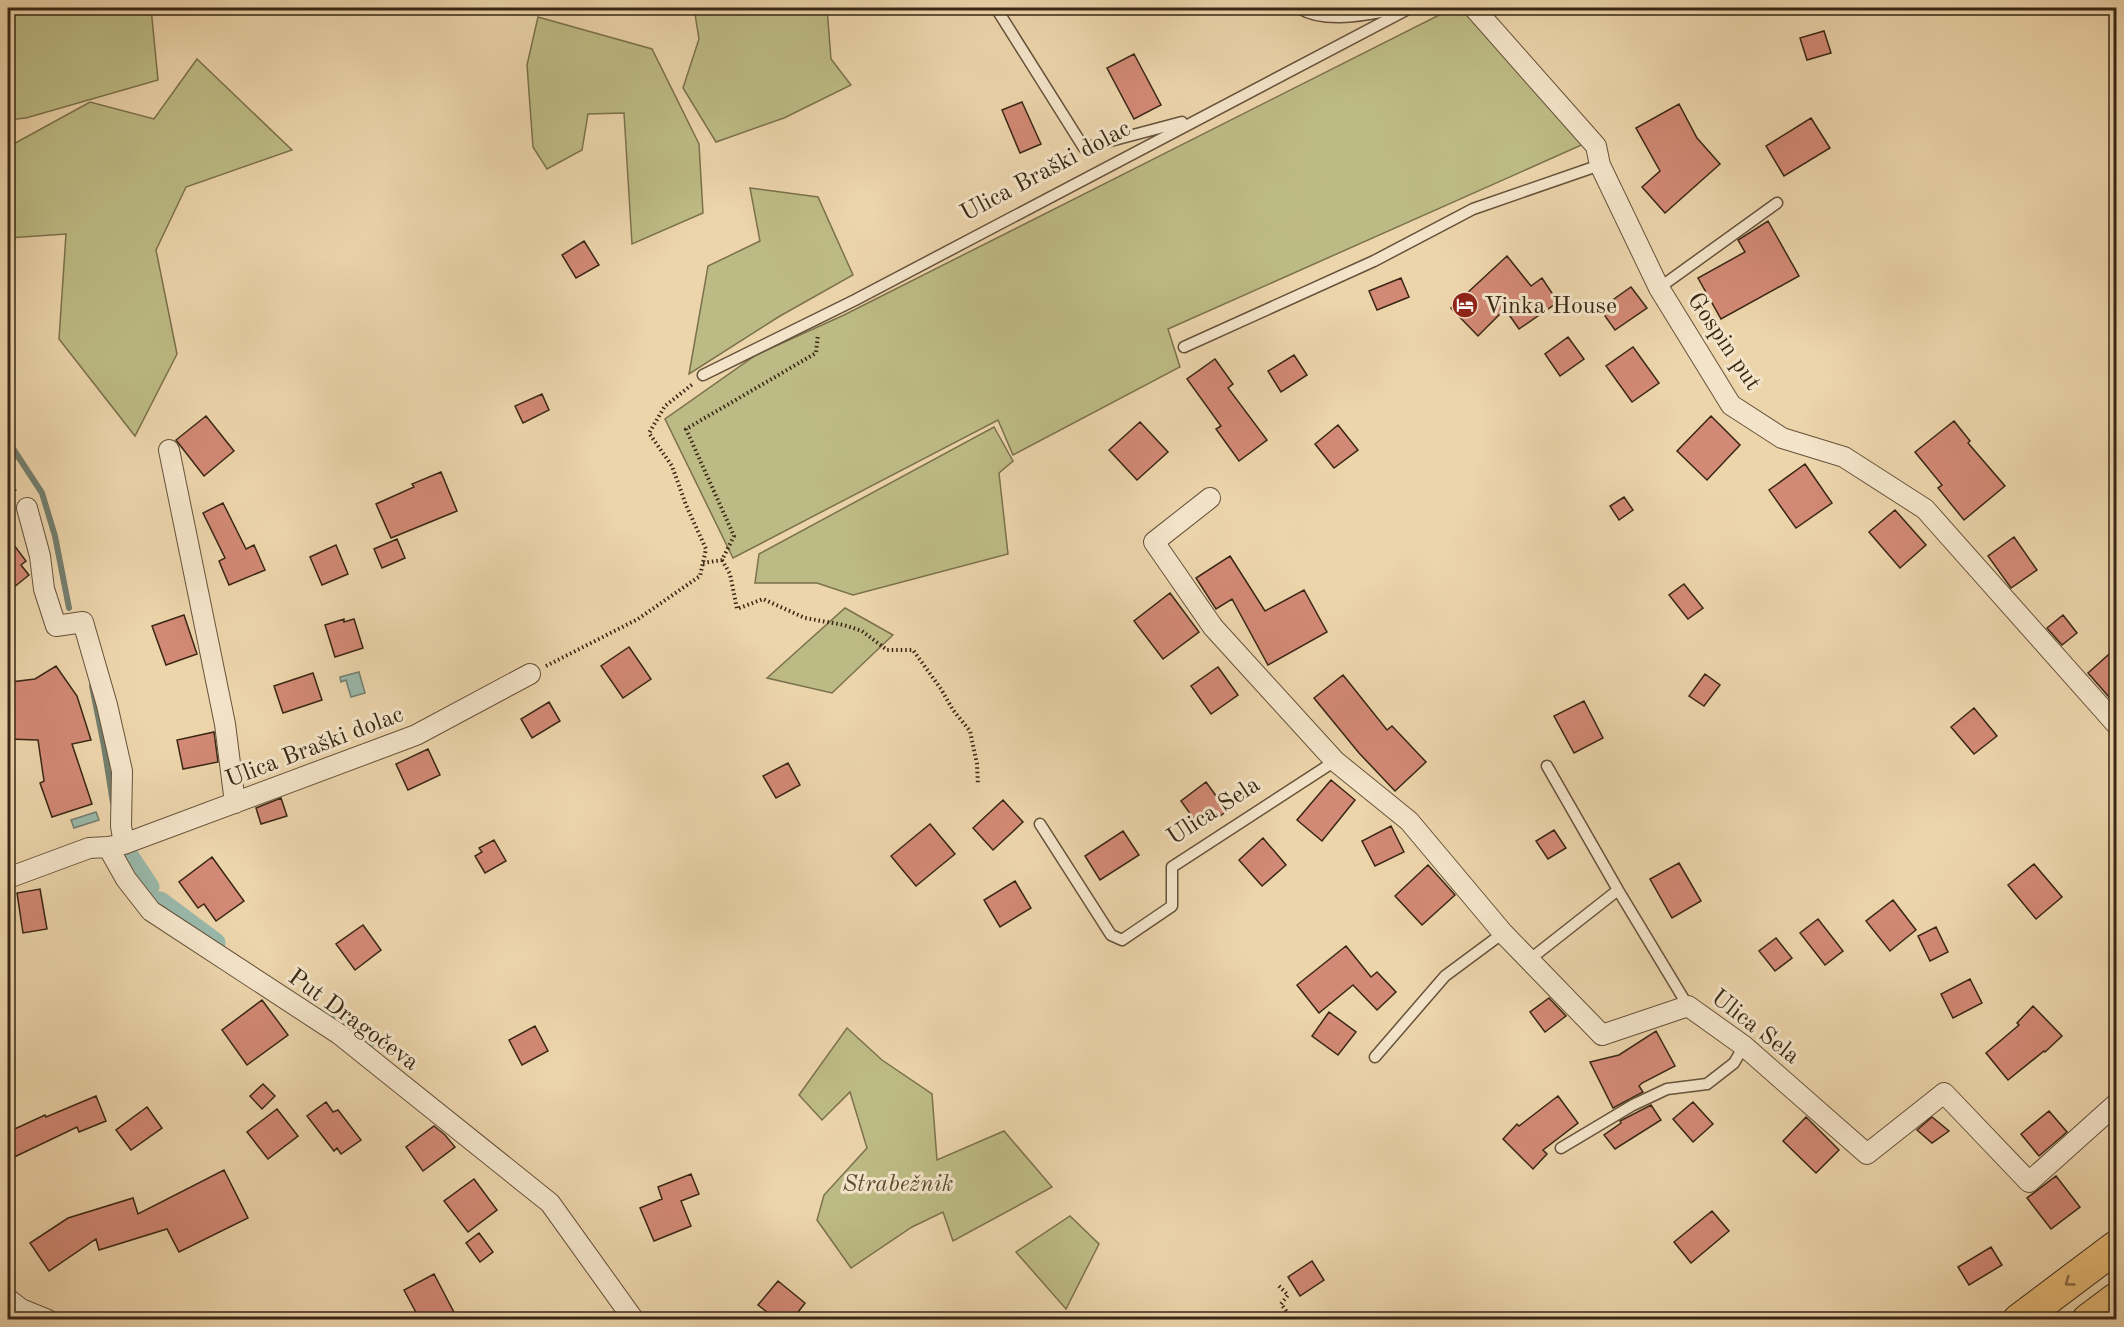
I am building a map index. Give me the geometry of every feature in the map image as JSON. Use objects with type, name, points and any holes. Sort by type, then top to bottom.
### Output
[{"type":"main road","points":[[2019,1320],[2116,1247]]},
{"type":"main road","points":[[2088,1320],[2116,1299]]},
{"type":"street","name":"Gospin put","points":[[1474,8],[1596,146],[1600,165],[1659,288],[1731,405],[1782,438],[1844,457],[1925,509],[2116,724]]},
{"type":"street","points":[[169,450],[225,724],[235,803]]},
{"type":"street","name":"Ulica Sela","points":[[1210,498],[1154,542],[1213,627],[1335,761],[1409,821],[1503,933],[1602,1035],[1688,1006],[1744,1046],[1867,1154],[1944,1093],[2029,1182],[2116,1104]]},
{"type":"street","points":[[8,878],[89,848],[116,846],[121,826],[122,771],[104,694],[83,622],[56,626],[44,589],[40,556],[27,508]]},
{"type":"street","name":"Ulica Braški dolac","points":[[116,846],[416,735],[530,674]]},
{"type":"street","name":"Put Dragočeva","points":[[116,846],[126,879],[151,911],[339,1034],[550,1203],[634,1320]]},
{"type":"street","points":[[8,1299],[21,1309],[48,1320]]},
{"type":"lane","points":[[996,8],[1084,148],[1202,116]]},
{"type":"lane","points":[[1299,8],[1308,14],[1354,17],[1403,8]]},
{"type":"lane","name":"Ulica Braški dolac","points":[[703,375],[855,300],[1410,8]]},
{"type":"lane","points":[[1184,347],[1374,261],[1473,208],[1600,165]]},
{"type":"lane","points":[[1659,288],[1777,203]]},
{"type":"lane","name":"Ulica Sela","points":[[1040,824],[1111,935],[1122,940],[1172,906],[1172,867],[1335,761]]},
{"type":"lane","points":[[1546,766],[1688,1006]]},
{"type":"lane","points":[[1529,960],[1618,890]]},
{"type":"lane","points":[[1375,1057],[1445,976],[1503,933]]},
{"type":"lane","points":[[1561,1148],[1633,1105],[1667,1089],[1707,1084],[1734,1063],[1744,1046]]},
{"type":"path","points":[[722,560],[734,536],[686,429],[816,353],[819,339],[815,318]]},
{"type":"path","points":[[530,674],[638,619],[700,576],[706,549],[686,505],[672,466],[650,433],[665,406],[703,375]]},
{"type":"path","points":[[703,563],[722,560]]},
{"type":"path","points":[[722,560],[730,574],[737,609],[763,598],[805,618],[844,625],[862,631],[887,650],[913,650],[941,688],[953,710],[970,731],[977,764],[978,785]]},
{"type":"path","points":[[1279,1286],[1288,1295],[1281,1304],[1293,1320]]},
{"type":"green space","points":[[8,8],[151,8],[158,80],[26,118],[8,120]]},
{"type":"green space","points":[[694,8],[827,8],[831,59],[851,85],[784,118],[716,142],[683,88],[699,39]]},
{"type":"green space","points":[[1453,8],[1481,8],[1586,143],[1168,329],[1180,367],[1013,455],[998,420],[733,558],[665,419],[756,355],[844,315]]},
{"type":"green space","points":[[538,17],[652,49],[699,144],[703,213],[632,244],[624,113],[588,114],[582,150],[547,169],[533,147],[527,65]]},
{"type":"green space","points":[[197,59],[292,150],[186,187],[156,250],[177,354],[135,436],[59,339],[66,234],[8,238],[8,147],[90,102],[154,119]]},
{"type":"green space","points":[[750,188],[818,197],[853,275],[780,316],[689,374],[708,266],[760,241]]},
{"type":"green space","points":[[994,427],[1013,461],[999,473],[1008,554],[853,595],[817,583],[755,583],[759,554]]},
{"type":"green space","points":[[845,608],[893,635],[832,693],[767,678]]},
{"type":"green space","name":"Strabežnik","points":[[847,1028],[882,1060],[932,1094],[937,1160],[1004,1131],[1052,1187],[953,1241],[943,1212],[912,1227],[851,1268],[817,1220],[824,1195],[867,1148],[850,1092],[822,1120],[799,1095]]},
{"type":"green space","points":[[1070,1216],[1099,1244],[1066,1309],[1016,1252]]},
{"type":"shaded area","points":[[359,672],[365,693],[351,697],[346,680],[341,682],[340,677]]},
{"type":"shaded area","points":[[96,812],[99,820],[74,828],[71,820]]},
{"type":"building","points":[[1824,31],[1831,53],[1807,60],[1800,38]]},
{"type":"building","points":[[1134,54],[1161,105],[1134,119],[1107,68]]},
{"type":"building","points":[[1022,102],[1041,144],[1020,153],[1002,110]]},
{"type":"building","points":[[1679,104],[1697,138],[1720,164],[1665,213],[1642,187],[1660,171],[1636,128]]},
{"type":"building","points":[[1811,118],[1830,148],[1784,176],[1766,146]]},
{"type":"building","points":[[1768,221],[1799,276],[1721,319],[1698,278],[1745,252],[1738,240]]},
{"type":"building","points":[[584,241],[599,265],[576,278],[562,255]]},
{"type":"building","points":[[1507,256],[1531,286],[1542,278],[1558,302],[1519,329],[1505,309],[1478,336],[1451,308]]},
{"type":"building","points":[[1401,278],[1409,297],[1377,310],[1369,291]]},
{"type":"building","points":[[1631,287],[1647,308],[1615,330],[1600,309]]},
{"type":"building","points":[[1568,337],[1584,359],[1560,376],[1545,354]]},
{"type":"building","points":[[1633,347],[1659,383],[1632,402],[1606,366]]},
{"type":"building","points":[[1294,355],[1307,375],[1281,392],[1268,371]]},
{"type":"building","points":[[1215,359],[1233,384],[1228,388],[1267,440],[1239,461],[1216,429],[1221,426],[1187,379]]},
{"type":"building","points":[[542,394],[549,410],[523,423],[515,406]]},
{"type":"building","points":[[206,416],[234,451],[204,476],[176,440]]},
{"type":"building","points":[[1711,416],[1740,445],[1707,480],[1677,451]]},
{"type":"building","points":[[1954,421],[1970,441],[1968,443],[2005,486],[1964,520],[1938,488],[1942,485],[1915,452]]},
{"type":"building","points":[[1140,422],[1168,452],[1137,480],[1109,450]]},
{"type":"building","points":[[1338,425],[1358,450],[1334,468],[1315,444]]},
{"type":"building","points":[[1805,464],[1832,503],[1796,528],[1769,490]]},
{"type":"building","points":[[441,472],[457,511],[391,538],[376,504],[414,487],[412,484]]},
{"type":"building","points":[[1624,497],[1633,510],[1619,520],[1610,506]]},
{"type":"building","points":[[223,503],[246,549],[254,545],[265,570],[229,585],[219,561],[225,558],[203,513]]},
{"type":"building","points":[[1895,510],[1926,545],[1900,568],[1869,532]]},
{"type":"building","points":[[8,537],[26,561],[21,565],[29,575],[8,592]]},
{"type":"building","points":[[2014,537],[2037,570],[2011,588],[1988,556]]},
{"type":"building","points":[[397,539],[405,558],[382,568],[374,549]]},
{"type":"building","points":[[336,545],[348,574],[322,585],[310,557]]},
{"type":"building","points":[[1230,556],[1265,611],[1304,590],[1327,632],[1268,665],[1232,599],[1216,609],[1196,578]]},
{"type":"building","points":[[1684,584],[1703,608],[1688,619],[1669,595]]},
{"type":"building","points":[[1170,593],[1199,632],[1163,659],[1134,621]]},
{"type":"building","points":[[184,615],[197,654],[166,665],[152,626]]},
{"type":"building","points":[[2063,615],[2077,633],[2062,645],[2047,628]]},
{"type":"building","points":[[344,619],[344,622],[354,619],[363,648],[335,657],[325,625]]},
{"type":"building","points":[[629,647],[651,679],[623,698],[601,666]]},
{"type":"building","points":[[2116,648],[2116,705],[2088,673]]},
{"type":"building","points":[[56,666],[77,696],[91,740],[72,744],[92,804],[52,817],[40,783],[44,781],[38,740],[8,739],[8,698],[12,697],[11,682],[35,679]]},
{"type":"building","points":[[1218,667],[1238,695],[1211,714],[1191,686]]},
{"type":"building","points":[[313,673],[322,700],[283,713],[274,686]]},
{"type":"building","points":[[1705,674],[1720,685],[1704,706],[1689,696]]},
{"type":"building","points":[[1343,675],[1387,730],[1392,726],[1426,762],[1395,791],[1359,753],[1314,698]]},
{"type":"building","points":[[1584,701],[1603,738],[1574,753],[1554,716]]},
{"type":"building","points":[[549,702],[560,721],[532,738],[521,719]]},
{"type":"building","points":[[1974,708],[1997,736],[1974,754],[1951,727]]},
{"type":"building","points":[[214,732],[218,762],[183,769],[177,740]]},
{"type":"building","points":[[428,749],[440,775],[408,790],[396,764]]},
{"type":"building","points":[[788,763],[800,785],[776,798],[763,776]]},
{"type":"building","points":[[1331,780],[1355,800],[1322,841],[1297,820]]},
{"type":"building","points":[[1206,782],[1227,811],[1201,829],[1181,801]]},
{"type":"building","points":[[281,798],[287,816],[261,824],[256,808]]},
{"type":"building","points":[[1003,800],[1023,822],[993,850],[973,828]]},
{"type":"building","points":[[930,824],[955,854],[916,886],[891,856]]},
{"type":"building","points":[[1391,826],[1404,852],[1375,866],[1362,841]]},
{"type":"building","points":[[1554,830],[1566,848],[1548,859],[1536,841]]},
{"type":"building","points":[[1123,831],[1139,855],[1100,880],[1085,856]]},
{"type":"building","points":[[1263,838],[1286,865],[1262,886],[1239,860]]},
{"type":"building","points":[[494,840],[506,861],[485,873],[475,856],[482,852],[479,848]]},
{"type":"building","points":[[212,857],[244,901],[216,921],[204,904],[198,908],[179,882]]},
{"type":"building","points":[[1679,863],[1701,901],[1672,918],[1650,879]]},
{"type":"building","points":[[2034,864],[2062,897],[2036,919],[2008,885]]},
{"type":"building","points":[[1428,865],[1455,895],[1422,925],[1395,896]]},
{"type":"building","points":[[1015,881],[1031,908],[1000,927],[984,900]]},
{"type":"building","points":[[40,889],[47,929],[23,933],[17,893]]},
{"type":"building","points":[[1893,900],[1916,930],[1890,951],[1866,921]]},
{"type":"building","points":[[1818,919],[1843,951],[1825,965],[1800,933]]},
{"type":"building","points":[[363,925],[381,950],[355,970],[336,944]]},
{"type":"building","points":[[1936,927],[1948,952],[1930,961],[1918,936]]},
{"type":"building","points":[[1776,938],[1792,958],[1775,971],[1759,951]]},
{"type":"building","points":[[1346,946],[1371,977],[1377,972],[1396,992],[1377,1010],[1353,985],[1319,1013],[1297,985]]},
{"type":"building","points":[[1970,979],[1982,1003],[1953,1018],[1941,994]]},
{"type":"building","points":[[1549,998],[1566,1016],[1545,1032],[1530,1012]]},
{"type":"building","points":[[262,1000],[288,1035],[247,1065],[222,1030]]},
{"type":"building","points":[[2033,1006],[2062,1036],[2008,1080],[1986,1053],[2019,1025],[2017,1023]]},
{"type":"building","points":[[1329,1012],[1356,1032],[1338,1055],[1312,1036]]},
{"type":"building","points":[[535,1026],[548,1051],[522,1065],[509,1040]]},
{"type":"building","points":[[1656,1031],[1675,1066],[1642,1083],[1639,1086],[1643,1092],[1613,1108],[1590,1062],[1619,1055]]},
{"type":"building","points":[[263,1084],[275,1096],[262,1109],[250,1096]]},
{"type":"building","points":[[96,1096],[106,1121],[79,1132],[77,1127],[8,1160],[8,1132]]},
{"type":"building","points":[[1558,1096],[1578,1123],[1543,1150],[1547,1154],[1533,1169],[1503,1139],[1517,1124],[1519,1126]]},
{"type":"building","points":[[326,1102],[333,1112],[338,1110],[361,1140],[341,1154],[337,1148],[334,1151],[307,1116]]},
{"type":"building","points":[[1693,1102],[1713,1124],[1693,1142],[1673,1119]]},
{"type":"building","points":[[1651,1105],[1661,1120],[1615,1149],[1604,1135],[1621,1123],[1620,1121]]},
{"type":"building","points":[[147,1107],[162,1128],[131,1150],[116,1130]]},
{"type":"building","points":[[277,1109],[298,1136],[268,1159],[247,1132]]},
{"type":"building","points":[[2049,1111],[2067,1132],[2039,1156],[2021,1134]]},
{"type":"building","points":[[1806,1117],[1839,1150],[1816,1173],[1783,1141]]},
{"type":"building","points":[[1932,1117],[1949,1131],[1932,1143],[1917,1130]]},
{"type":"building","points":[[434,1126],[455,1147],[423,1171],[406,1147]]},
{"type":"building","points":[[224,1170],[248,1218],[179,1252],[167,1229],[99,1250],[96,1239],[49,1271],[30,1243],[68,1218],[133,1198],[138,1214]]},
{"type":"building","points":[[691,1174],[699,1194],[681,1201],[691,1226],[654,1241],[640,1208],[662,1199],[658,1187]]},
{"type":"building","points":[[2056,1176],[2080,1207],[2051,1229],[2027,1198]]},
{"type":"building","points":[[474,1179],[497,1210],[468,1232],[444,1201]]},
{"type":"building","points":[[1712,1211],[1729,1231],[1691,1263],[1674,1242]]},
{"type":"building","points":[[479,1233],[493,1252],[480,1262],[466,1243]]},
{"type":"building","points":[[1991,1247],[2002,1265],[1969,1285],[1958,1267]]},
{"type":"building","points":[[1312,1261],[1324,1280],[1300,1296],[1288,1277]]},
{"type":"building","points":[[434,1274],[458,1320],[420,1320],[404,1290]]},
{"type":"building","points":[[778,1281],[805,1303],[792,1320],[777,1320],[758,1305]]},
{"type":"waterway","points":[[8,441],[42,493],[55,536],[69,608]]},
{"type":"waterway","points":[[92,686],[113,803]]},
{"type":"waterway","points":[[127,854],[149,887]]},
{"type":"waterway","points":[[160,902],[215,943]]},
{"type":"waterway","points":[[327,1016],[365,1040]]},
{"type":"place","name":"Vinka House","points":[[1465,305]]}]
